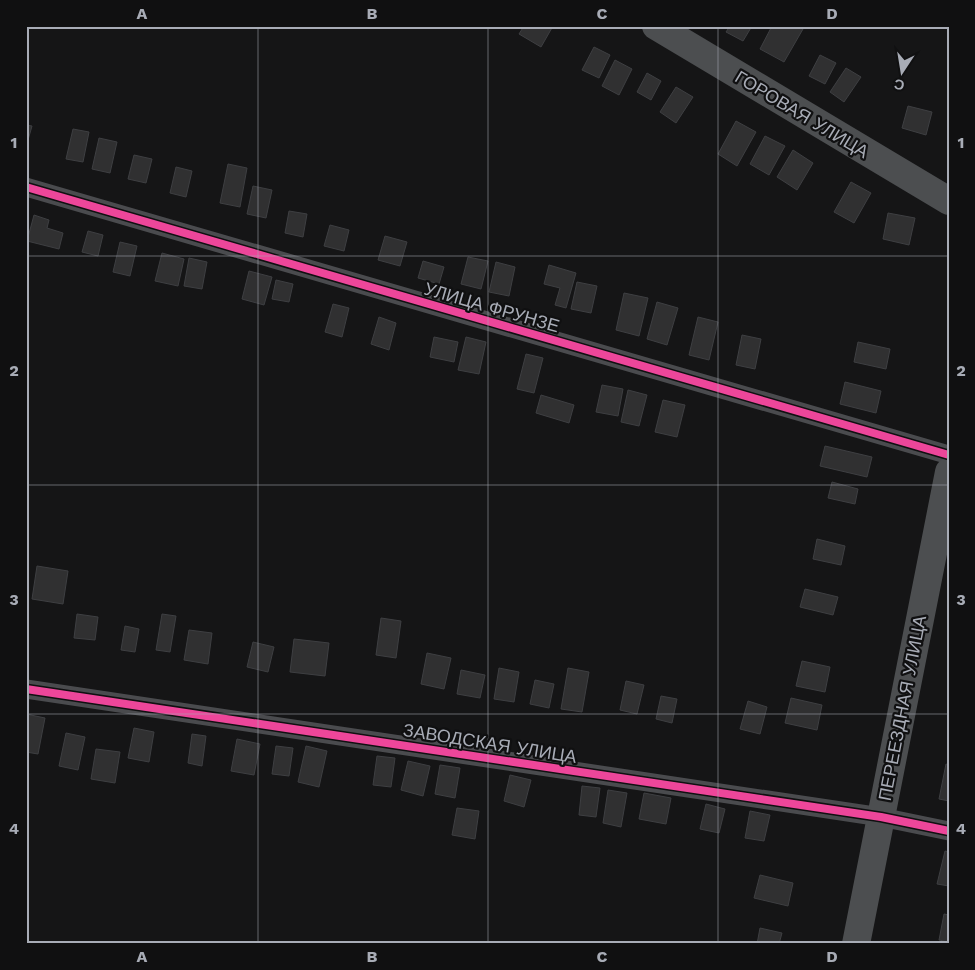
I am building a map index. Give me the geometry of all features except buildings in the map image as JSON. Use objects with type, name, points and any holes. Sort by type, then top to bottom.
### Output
[{"type":"main road","name":"ГОРОВАЯ УЛИЦА","points":[[656,26],[949,201]]},
{"type":"main road","name":"ПЕРЕЕЗДНАЯ УЛИЦА","points":[[856,944],[949,472]]},
{"type":"street","name":"УЛИЦА ФРУНЗЕ","points":[[26,187],[949,455]]},
{"type":"street","name":"ЗАВОДСКАЯ УЛИЦА","points":[[26,689],[881,817],[949,830]]},
{"type":"cycle path","points":[[26,187],[949,455]]},
{"type":"cycle path","points":[[26,689],[881,817],[949,831]]}]
